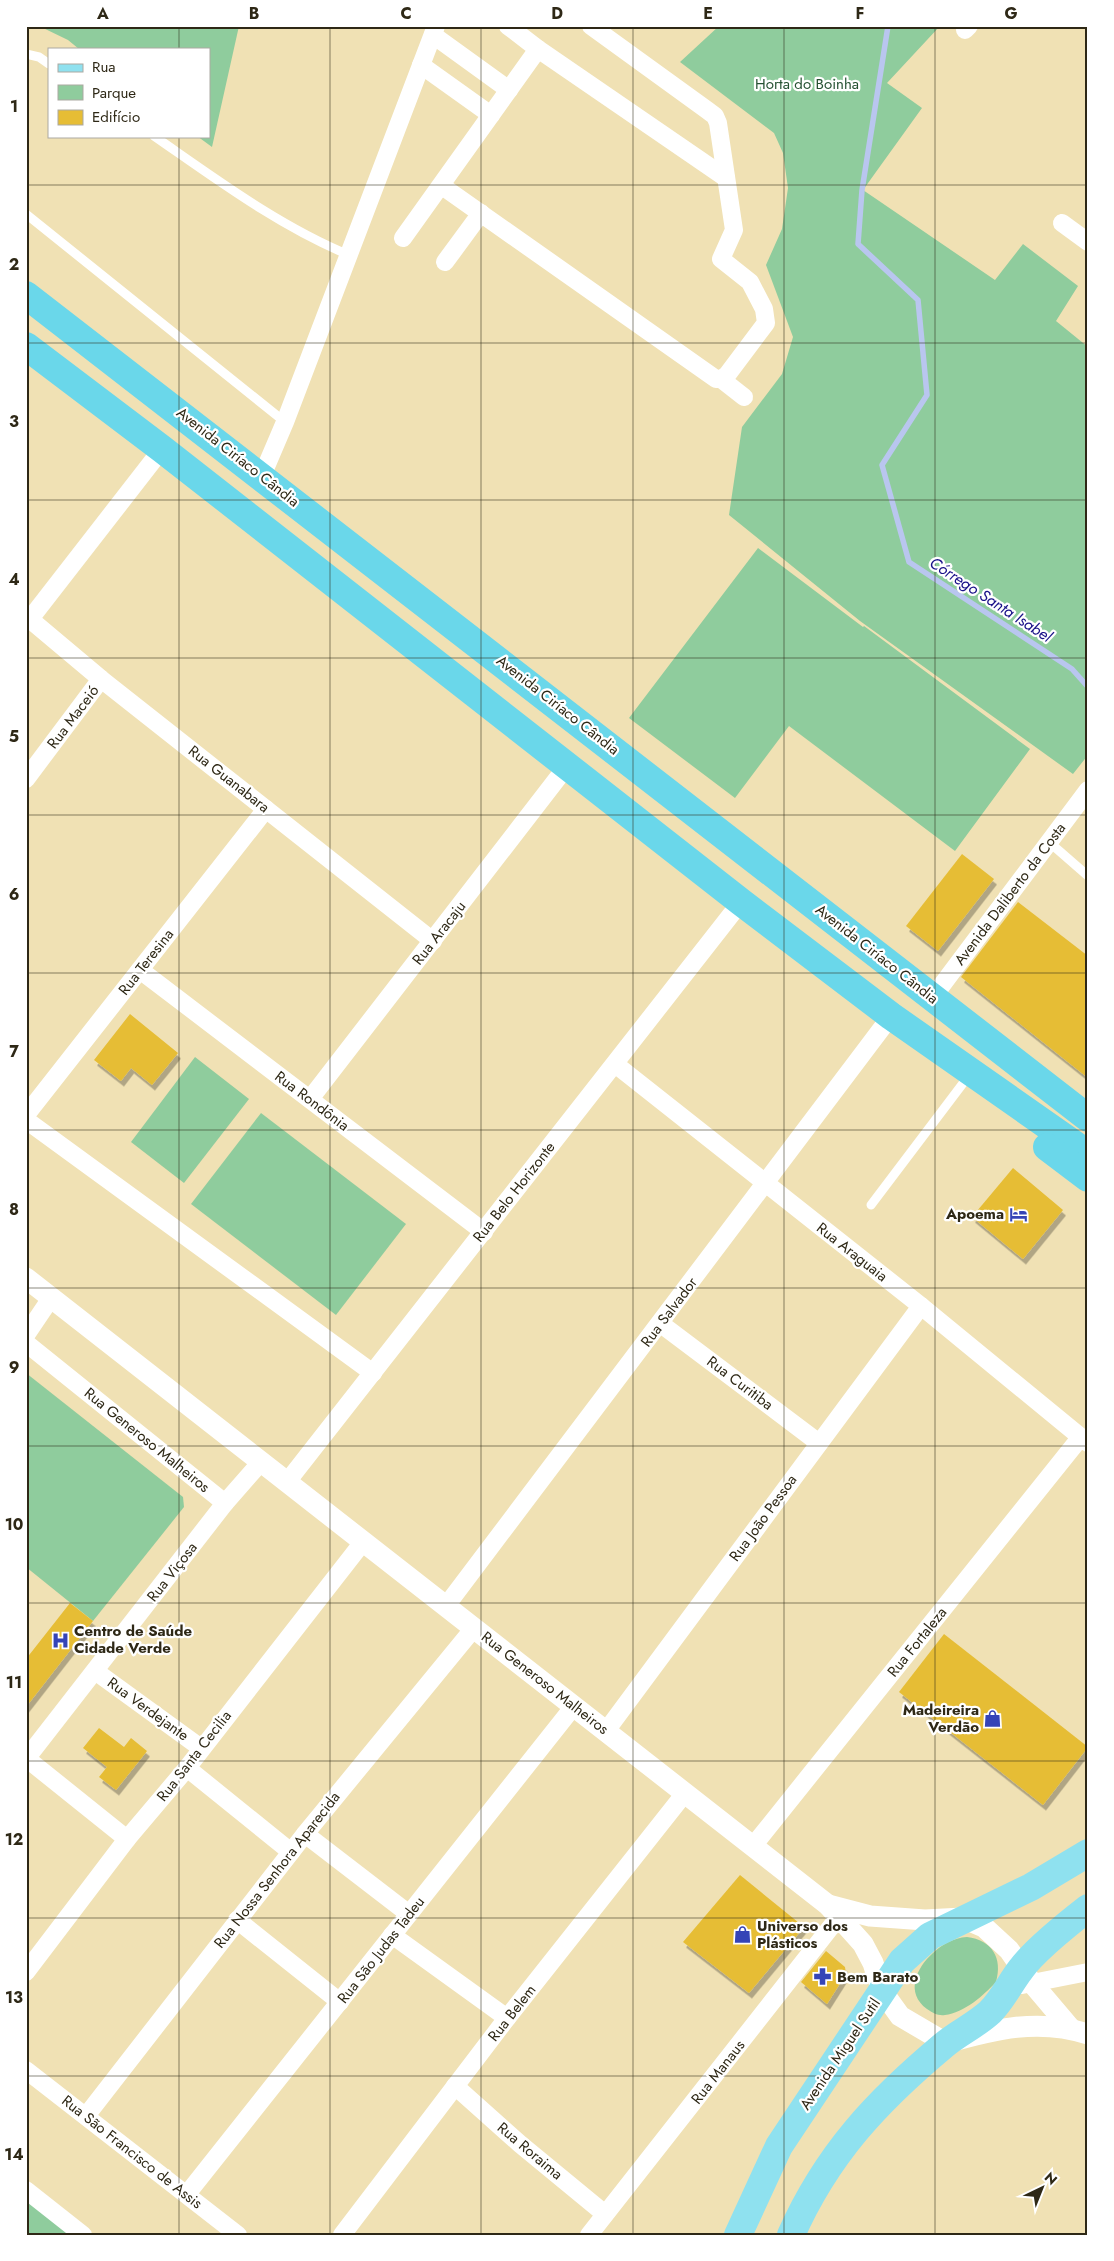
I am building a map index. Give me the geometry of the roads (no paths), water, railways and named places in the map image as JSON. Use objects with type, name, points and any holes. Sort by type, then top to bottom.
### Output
[{"type":"highway","name":"Avenida Ciríaco Cândia","points":[[26,295],[1088,1118]]},
{"type":"highway","points":[[26,346],[162,449],[741,902],[891,1016],[1088,1154]]},
{"type":"highway","points":[[926,1040],[1025,1130],[1088,1178]]},
{"type":"main road","name":"Avenida Miguel Sutil","points":[[738,2235],[779,2146],[902,1961],[914,1948],[930,1936],[963,1918],[1031,1887],[1088,1853]]},
{"type":"main road","points":[[791,2235],[823,2173],[860,2123],[899,2084],[946,2043],[989,2012],[1088,1908]]},
{"type":"street","points":[[508,26],[538,49],[726,178]]},
{"type":"street","points":[[591,26],[715,116],[718,123],[734,230],[720,258],[750,282],[764,309],[766,324],[751,346],[721,380]]},
{"type":"street","points":[[262,476],[285,422],[434,31],[509,90]]},
{"type":"street","points":[[403,238],[442,186],[538,49]]},
{"type":"street","points":[[421,66],[491,115]]},
{"type":"street","points":[[442,186],[744,397]]},
{"type":"street","points":[[445,262],[481,213]]},
{"type":"street","points":[[1062,224],[1088,242]]},
{"type":"street","points":[[28,618],[162,449]]},
{"type":"street","name":"Rua Guanabara","points":[[28,618],[101,679],[433,941]]},
{"type":"street","name":"Rua Maceió","points":[[26,779],[101,679]]},
{"type":"street","name":"Rua Aracaju","points":[[310,1099],[567,766]]},
{"type":"street","name":"Avenida Daliberto da Costa","points":[[933,998],[1088,790]]},
{"type":"street","name":"Rua Teresina","points":[[26,1115],[266,809]]},
{"type":"street","name":"Rua Belo Horizonte","points":[[287,1482],[741,902]]},
{"type":"street","name":"Rua Rondônia","points":[[140,970],[484,1232]]},
{"type":"street","name":"Rua Salvador","points":[[446,1606],[891,1016]]},
{"type":"street","name":"Rua Araguaia","points":[[615,1064],[920,1306],[1084,1440]]},
{"type":"street","points":[[26,1120],[373,1373]]},
{"type":"street","name":"Rua Generoso Malheiros","points":[[26,1278],[837,1910]]},
{"type":"street","points":[[26,1335],[51,1298]]},
{"type":"street","name":"Rua João Pessoa","points":[[606,1731],[920,1306]]},
{"type":"street","name":"Rua Curitiba","points":[[660,1324],[819,1443]]},
{"type":"street","name":"Rua Generoso Malheiros","points":[[26,1343],[225,1503],[261,1462]]},
{"type":"street","name":"Rua Fortaleza","points":[[753,1846],[1084,1440]]},
{"type":"street","name":"Rua Viçosa","points":[[26,1758],[225,1503]]},
{"type":"street","name":"Rua Santa Cecilia","points":[[26,1972],[127,1839],[187,1768],[363,1542]]},
{"type":"street","name":"Rua Nossa Senhora Aparecida","points":[[86,2116],[305,1834],[474,1628]]},
{"type":"street","name":"Rua Verdejante","points":[[95,1671],[201,1748]]},
{"type":"street","name":"Rua São Judas Tadeu","points":[[187,2194],[574,1706]]},
{"type":"street","points":[[26,1758],[127,1839]]},
{"type":"street","points":[[187,1768],[291,1852]]},
{"type":"street","name":"Rua Belem","points":[[342,2235],[507,2018],[685,1793]]},
{"type":"street","points":[[305,1834],[409,1914]]},
{"type":"street","points":[[837,1910],[870,1916],[898,1918],[963,1918],[984,1927],[998,1937],[1010,1950],[1021,1980],[1079,2031]]},
{"type":"street","points":[[837,1910],[862,1944],[873,1963],[882,1991],[900,2016],[946,2043],[1012,2026],[1040,2025],[1079,2031]]},
{"type":"street","name":"Rua Manaus","points":[[589,2235],[837,1910]]},
{"type":"street","points":[[237,1920],[340,2002]]},
{"type":"street","points":[[392,1935],[507,2018]]},
{"type":"street","points":[[1021,1980],[1088,1972]]},
{"type":"street","name":"Rua São Francisco de Assis","points":[[26,2070],[238,2235]]},
{"type":"street","name":"Rua Roraima","points":[[455,2086],[520,2144],[605,2214]]},
{"type":"street","points":[[26,2190],[79,2234]]},
{"type":"lane","points":[[26,54],[38,57],[48,63]]},
{"type":"lane","points":[[157,138],[210,175],[315,241],[349,255]]},
{"type":"lane","points":[[26,214],[285,422]]},
{"type":"lane","points":[[1049,842],[1088,876]]},
{"type":"lane","points":[[871,1205],[967,1078]]},
{"type":"waterway","name":"Córrego Santa Isabel","points":[[888,26],[862,190],[858,244],[918,300],[927,395],[882,465],[909,562],[1072,669],[1088,687]]},
{"type":"place","name":"Apoema","points":[[1018,1214]]},
{"type":"place","name":"Centro de Saúde Cidade Verde","points":[[60,1640]]},
{"type":"place","name":"Madeireira Verdão","points":[[993,1719]]},
{"type":"place","name":"Universo dos Plásticos","points":[[743,1935]]},
{"type":"place","name":"Bem Barato","points":[[823,1977]]},
{"type":"park label","name":"Horta do Boinha","points":[[807,84]]}]
